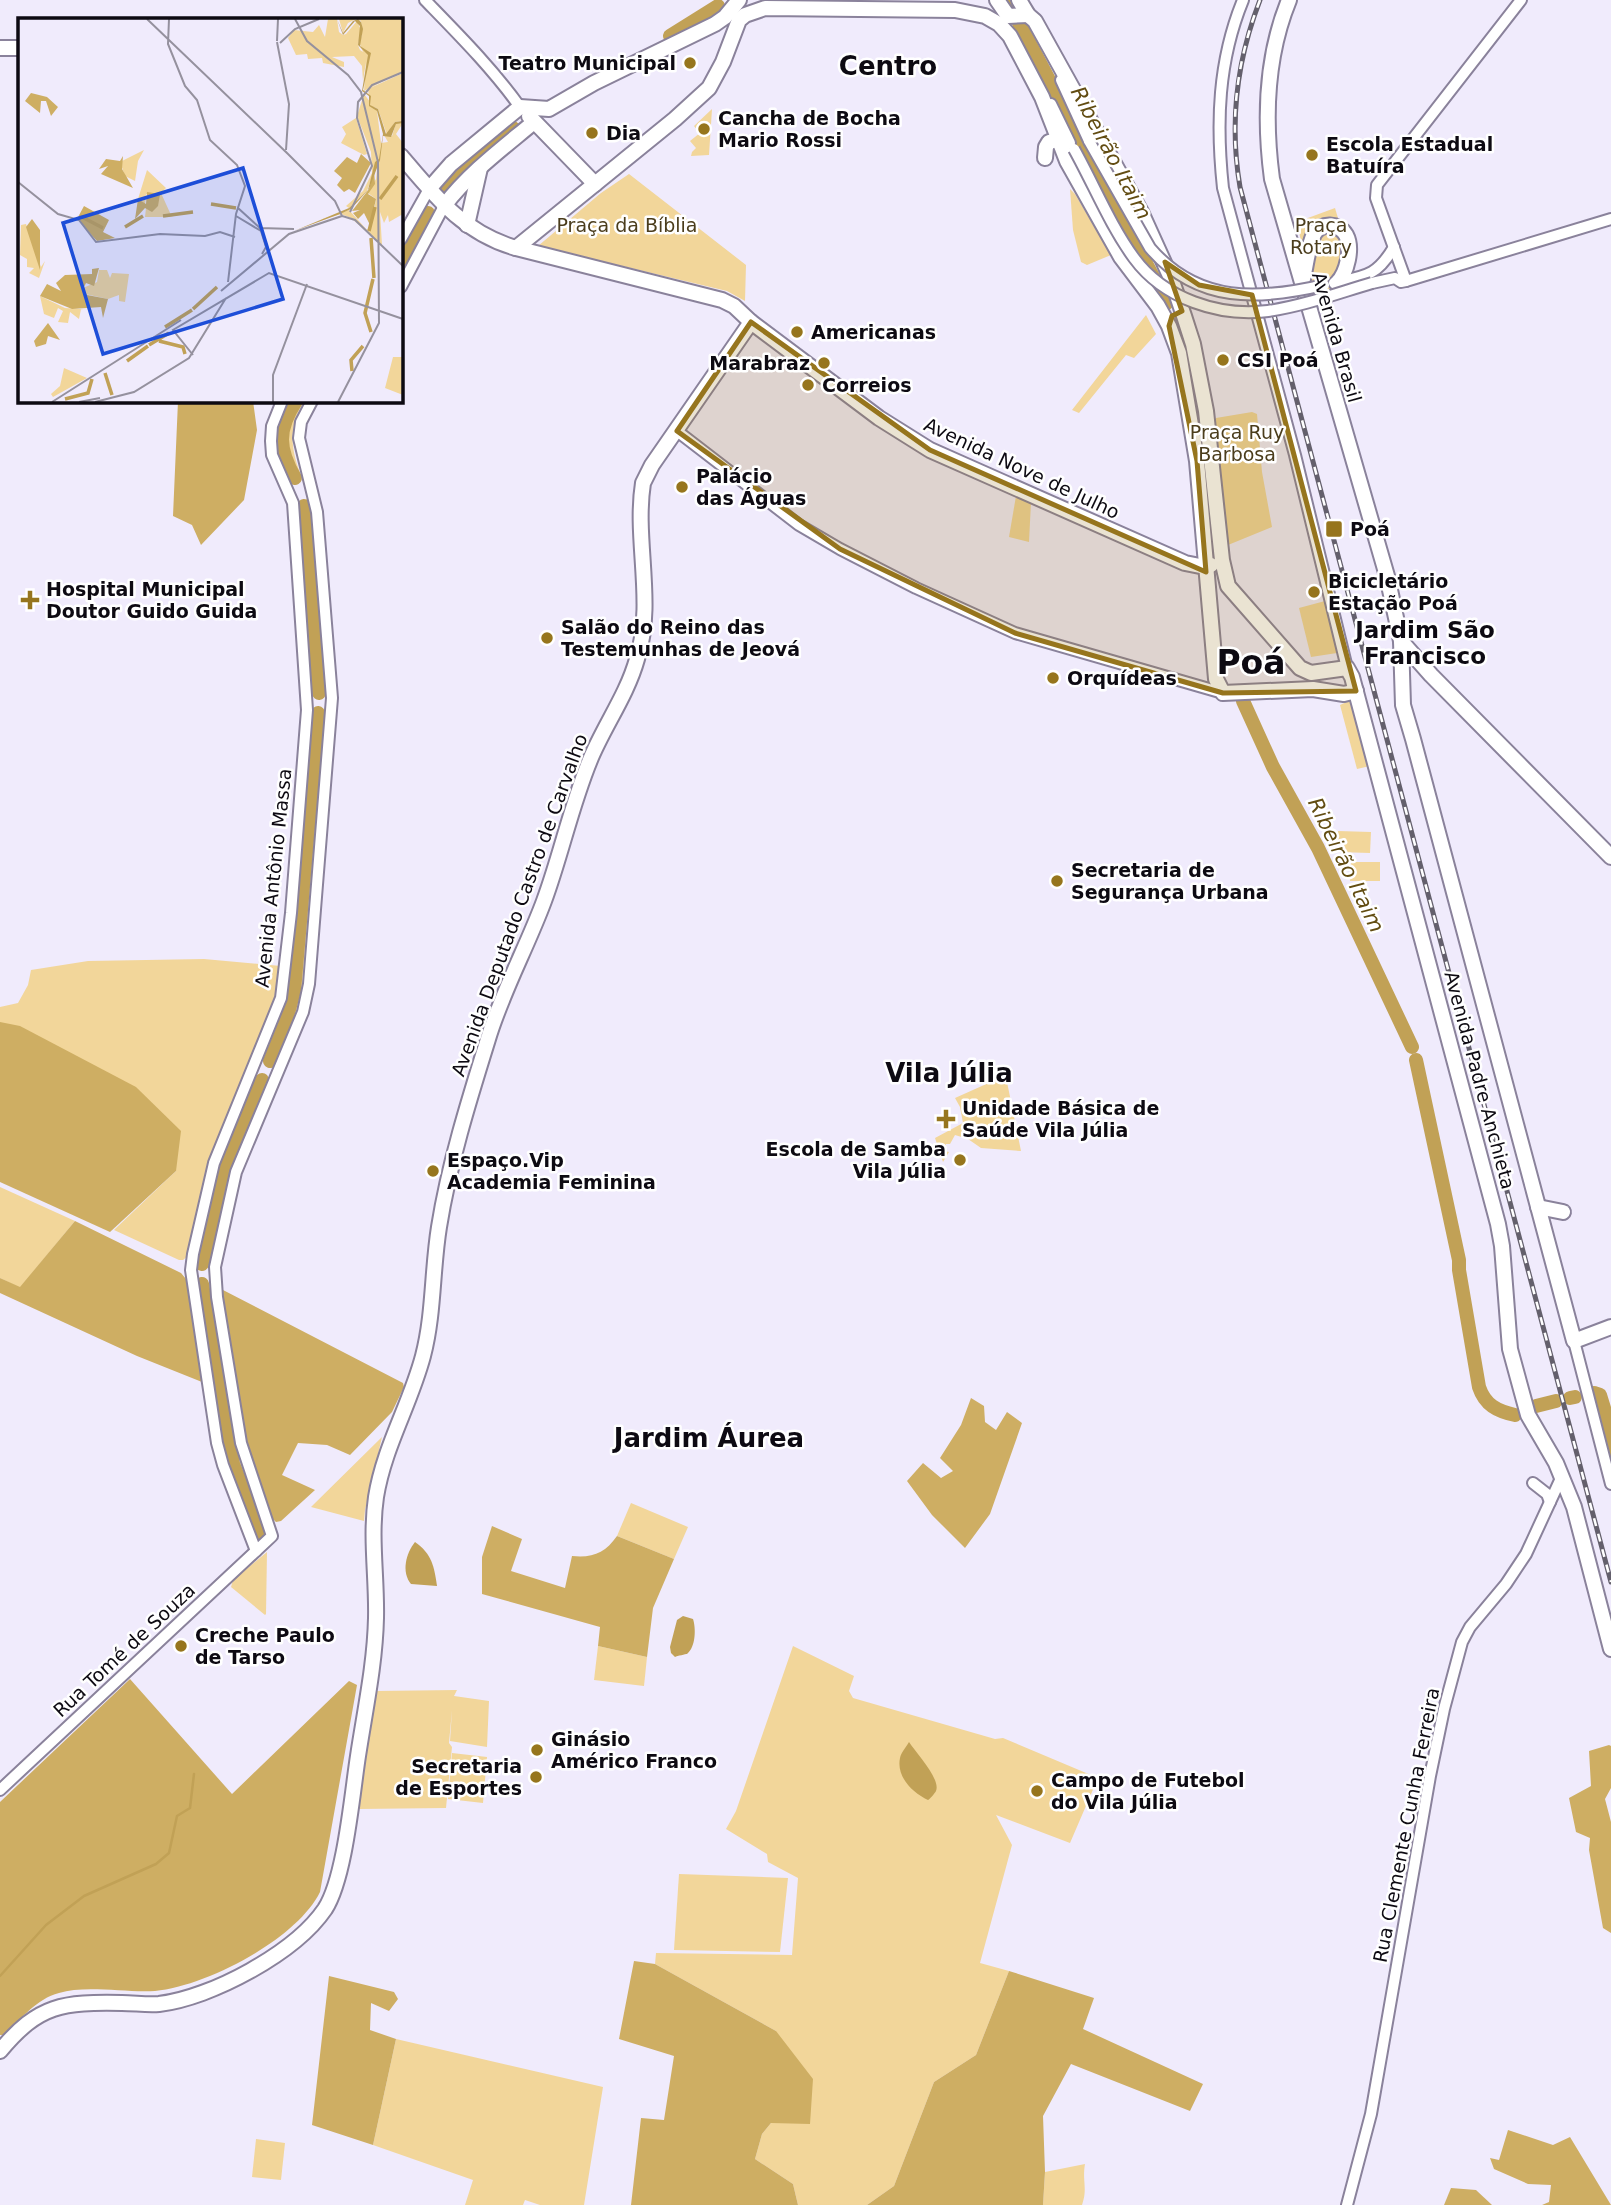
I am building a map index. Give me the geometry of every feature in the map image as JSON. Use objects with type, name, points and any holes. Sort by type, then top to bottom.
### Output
[{"type":"main road","points":[[429,189],[477,141],[520,107],[549,109],[594,83],[715,24],[725,17],[739,0]]},
{"type":"main road","points":[[798,0],[817,9]]},
{"type":"main road","points":[[997,0],[1006,15],[1022,10],[1035,21],[1141,212],[1163,258],[1193,344],[1206,411],[1228,586],[1300,668],[1311,673],[1348,668]]},
{"type":"main road","name":"Avenida Brasil","points":[[1289,0],[1280,23],[1270,73],[1269,155],[1278,204],[1387,576],[1401,641],[1404,714],[1413,739],[1574,1341]]},
{"type":"main road","points":[[516,248],[709,88],[723,62],[735,27],[755,7],[817,9],[956,5],[985,16],[999,24],[1010,36],[1047,104],[1121,257],[1158,306],[1179,353],[1197,461],[1216,679],[1223,693],[1301,689],[1344,694],[1356,691]]},
{"type":"main road","points":[[0,48],[18,48]]},
{"type":"main road","points":[[520,107],[595,184]]},
{"type":"main road","points":[[546,135],[549,109]]},
{"type":"main road","points":[[444,206],[456,190],[534,122]]},
{"type":"main road","points":[[1047,145],[1066,147],[1054,157],[1044,160],[1047,145]]},
{"type":"main road","name":"Avenida Nove de Julho","points":[[402,157],[444,206],[486,238],[722,300],[734,306],[751,322],[879,418],[930,450],[1011,488],[1185,562],[1205,567]]},
{"type":"main road","points":[[467,225],[480,168]]},
{"type":"main road","points":[[1302,285],[1313,238],[1316,231],[1326,225],[1341,230],[1348,239],[1346,266],[1331,284]]},
{"type":"main road","points":[[1158,306],[1168,308],[1179,301]]},
{"type":"main road","points":[[1169,326],[1172,316],[1184,316]]},
{"type":"main road","name":"Avenida Deputado Castro de Carvalho","points":[[0,2052],[26,2023],[43,2012],[74,2003],[153,2004],[183,2000],[227,1983],[284,1949],[310,1927],[329,1902],[346,1834],[375,1631],[376,1497],[383,1462],[412,1390],[424,1349],[439,1224],[455,1152],[490,1032],[546,896],[587,765],[638,659],[643,635],[642,492],[646,476],[751,322]]},
{"type":"main road","points":[[1205,567],[1223,560]]},
{"type":"main road","points":[[1401,641],[1431,675],[1611,857]]},
{"type":"main road","points":[[1300,668],[1301,689]]},
{"type":"main road","name":"Avenida Padre Anchieta","points":[[1348,668],[1498,1224],[1510,1349],[1526,1409],[1562,1476],[1573,1507],[1611,1649]]},
{"type":"main road","points":[[1538,1208],[1563,1212]]},
{"type":"main road","points":[[1574,1341],[1611,1327]]},
{"type":"street","points":[[419,0],[428,4],[475,50],[506,85],[520,107]]},
{"type":"street","points":[[1243,0],[1227,51],[1219,95],[1219,148],[1223,188],[1348,668]]},
{"type":"street","points":[[1406,281],[1376,198],[1377,186],[1521,0]]},
{"type":"street","points":[[1022,10],[1090,141],[1150,248],[1188,280],[1215,291],[1248,296],[1280,294],[1373,273],[1394,247]]},
{"type":"street","points":[[1066,147],[1135,260],[1160,284],[1190,301],[1221,310],[1266,311],[1395,278],[1401,282],[1406,281],[1611,219]]},
{"type":"street","points":[[402,237],[429,189]]},
{"type":"street","points":[[402,285],[444,206]]},
{"type":"street","name":"Avenida Antônio Massa","points":[[257,1551],[223,1465],[218,1444],[191,1270],[214,1163],[281,998],[288,940],[307,719],[293,503],[272,455],[272,426],[282,402]]},
{"type":"street","name":"Rua Tomé de Souza","points":[[0,1790],[272,1536],[241,1443],[215,1277],[226,1210],[236,1171],[303,1012],[309,984],[332,698],[317,512],[299,438],[301,422],[311,402]]},
{"type":"street","points":[[677,430],[799,525],[850,555],[945,602],[1026,636],[1223,693]]},
{"type":"street","points":[[1574,1341],[1611,1484]]},
{"type":"street","name":"Rua Clemente Cunha Ferreira","points":[[1347,2205],[1381,2066],[1430,1776],[1444,1709],[1459,1656],[1470,1627],[1506,1584],[1526,1554],[1562,1476]]},
{"type":"street","points":[[1533,1483],[1542,1489],[1550,1502]]},
{"type":"highlighted area","points":[[1165,262],[1199,285],[1252,295],[1356,691],[1223,693],[1015,633],[840,549],[677,431],[751,322],[930,450],[1206,572],[1197,461],[1169,326],[1172,316],[1182,311]]},
{"type":"green space","name":"Cancha de Bocha Mario Rossi","points":[[712,109],[709,155],[691,156],[696,148],[690,141],[700,133],[694,126]]},
{"type":"green space","points":[[514,125],[517,129],[464,174],[444,196],[440,191],[473,157]]},
{"type":"green space","name":"Praça da Bíblia","points":[[629,174],[746,265],[745,301],[727,291],[538,246],[601,193]]},
{"type":"green space","points":[[1070,189],[1111,255],[1087,265],[1081,262],[1073,230]]},
{"type":"green space","points":[[425,205],[433,214],[402,272],[402,250]]},
{"type":"green space","name":"Praça Rotary","points":[[1335,208],[1343,235],[1348,277],[1332,291],[1312,294],[1297,222]]},
{"type":"green space","points":[[1146,315],[1156,334],[1134,358],[1126,355],[1079,413],[1072,410]]},
{"type":"green space","points":[[289,402],[304,402],[293,429],[293,448],[302,477],[292,485],[278,443],[284,412]]},
{"type":"green space","name":"Praça Ruy Barbosa","points":[[1252,412],[1257,414],[1262,472],[1272,527],[1228,545],[1214,428],[1216,418]]},
{"type":"green space","points":[[1016,496],[1031,502],[1029,542],[1009,537]]},
{"type":"green space","points":[[308,497],[325,692],[320,696],[312,695],[298,509]]},
{"type":"green space","points":[[1325,601],[1337,653],[1311,657],[1299,608]]},
{"type":"green space","points":[[1351,700],[1370,766],[1357,769],[1340,705]]},
{"type":"green space","points":[[315,708],[326,712],[302,998],[276,1066],[270,1066],[262,1060],[284,1003],[312,711]]},
{"type":"green space","points":[[1338,831],[1371,832],[1370,853],[1337,852]]},
{"type":"green space","points":[[1351,862],[1380,862],[1380,881],[1350,881]]},
{"type":"green space","points":[[204,959],[281,966],[277,994],[212,1154],[189,1255],[179,1260],[114,1230],[176,1171],[0,1023],[0,1007],[18,1003],[28,985],[31,970],[88,961]]},
{"type":"green space","points":[[259,1075],[269,1082],[230,1176],[210,1265],[201,1268],[196,1265],[214,1179],[255,1076]]},
{"type":"green space","points":[[1002,1077],[1007,1082],[1021,1151],[981,1148],[968,1139],[955,1135],[950,1144],[946,1144],[945,1151],[949,1152],[943,1162],[935,1138],[963,1123],[955,1098]]},
{"type":"green space","points":[[0,1187],[75,1221],[20,1288],[0,1278]]},
{"type":"green space","points":[[201,1279],[211,1285],[239,1449],[267,1535],[260,1542],[257,1541],[227,1467],[221,1443],[196,1282]]},
{"type":"green space","points":[[382,1437],[364,1521],[311,1507]]},
{"type":"green space","points":[[631,1503],[688,1527],[674,1559],[617,1536]]},
{"type":"green space","points":[[267,1552],[265,1615],[231,1587],[233,1580]]},
{"type":"green space","points":[[598,1646],[647,1657],[644,1686],[594,1680]]},
{"type":"green space","points":[[793,1646],[854,1676],[849,1691],[853,1698],[995,1739],[1003,1738],[1098,1778],[1070,1843],[996,1815],[1012,1845],[980,1963],[1009,1971],[976,2055],[934,2082],[894,2186],[867,2205],[798,2205],[793,2184],[755,2159],[762,2134],[771,2123],[776,2031],[655,1964],[656,1953],[792,1955],[798,1878],[768,1862],[767,1854],[726,1829],[736,1811]]},
{"type":"green space","points":[[457,1690],[454,1696],[489,1701],[487,1747],[450,1741],[452,1710],[449,1743],[452,1747],[446,1808],[356,1807],[372,1694],[376,1691]]},
{"type":"green space","points":[[452,1753],[487,1757],[483,1803],[448,1799]]},
{"type":"green space","points":[[679,1874],[788,1878],[780,1952],[674,1950]]},
{"type":"green space","points":[[396,2039],[603,2087],[584,2205],[540,2205],[525,2200],[523,2205],[465,2205],[473,2180],[373,2145]]},
{"type":"green space","points":[[256,2139],[285,2143],[281,2180],[252,2177]]},
{"type":"green space","points":[[1085,2164],[1085,2194],[1082,2205],[1043,2205],[1045,2172]]},
{"type":"shaded area","points":[[178,402],[253,402],[257,430],[244,500],[201,545],[192,525],[173,516]]},
{"type":"shaded area","points":[[0,1022],[20,1026],[136,1087],[181,1131],[176,1171],[110,1232],[0,1182]]},
{"type":"shaded area","points":[[75,1221],[181,1273],[186,1279],[202,1382],[137,1356],[0,1293],[0,1278],[20,1287]]},
{"type":"shaded area","points":[[223,1290],[403,1383],[404,1387],[392,1412],[350,1455],[327,1445],[298,1443],[282,1475],[315,1490],[281,1521],[276,1522],[271,1517],[245,1441],[221,1292]]},
{"type":"shaded area","points":[[971,1398],[984,1406],[985,1422],[996,1430],[1007,1412],[1022,1423],[990,1514],[965,1548],[932,1515],[907,1481],[923,1463],[941,1478],[953,1471],[940,1458],[961,1425]]},
{"type":"shaded area","points":[[492,1526],[522,1539],[511,1571],[565,1588],[572,1556],[598,1553],[608,1547],[617,1536],[674,1559],[653,1608],[647,1657],[598,1646],[600,1627],[482,1594],[482,1557]]},
{"type":"shaded area","points":[[415,1542],[431,1561],[437,1586],[411,1584],[408,1579],[406,1563]]},
{"type":"shaded area","points":[[683,1616],[693,1619],[694,1642],[687,1654],[675,1657],[670,1647],[677,1620]]},
{"type":"shaded area","points":[[130,1679],[232,1794],[349,1681],[357,1685],[320,1892],[292,1927],[271,1943],[224,1970],[176,1987],[155,1991],[93,1989],[59,1993],[36,2005],[5,2035],[0,2035],[0,1802]]},
{"type":"shaded area","points":[[909,1742],[927,1766],[937,1786],[928,1800],[911,1789],[901,1772],[900,1758]]},
{"type":"shaded area","points":[[1609,1745],[1611,1788],[1605,1799],[1611,1822],[1611,1933],[1603,1928],[1589,1850],[1590,1838],[1576,1832],[1569,1798],[1591,1786],[1589,1751]]},
{"type":"shaded area","points":[[634,1961],[655,1964],[776,2031],[813,2079],[810,2124],[771,2123],[762,2134],[755,2159],[793,2184],[798,2205],[631,2205],[641,2118],[664,2120],[674,2056],[619,2039]]},
{"type":"shaded area","points":[[1009,1971],[1094,1998],[1083,2029],[1203,2084],[1190,2111],[1071,2064],[1043,2116],[1043,2205],[867,2205],[894,2186],[934,2082],[976,2055]]},
{"type":"shaded area","points":[[329,1976],[394,1992],[398,1999],[389,2011],[371,2003],[370,2030],[396,2039],[373,2145],[312,2125]]},
{"type":"shaded area","points":[[1508,2130],[1553,2145],[1570,2137],[1611,2205],[1542,2205],[1549,2202],[1551,2185],[1528,2184],[1494,2169],[1490,2158],[1499,2160]]},
{"type":"shaded area","points":[[1451,2188],[1476,2190],[1492,2205],[1444,2205]]},
{"type":"waterway","name":"Ribeirão Itaim","points":[[1007,0],[1009,4]]},
{"type":"waterway","points":[[670,36],[718,6]]},
{"type":"waterway","name":"Ribeirão Itaim","points":[[1019,23],[1167,303]]},
{"type":"waterway","points":[[443,193],[463,170],[513,128]]},
{"type":"waterway","points":[[402,262],[428,213]]},
{"type":"waterway","name":"Ribeirão Itaim","points":[[1177,325],[1184,350]]},
{"type":"waterway","points":[[295,402],[285,421],[282,440],[285,458],[295,478]]},
{"type":"waterway","points":[[304,506],[319,693]]},
{"type":"waterway","name":"Ribeirão Itaim","points":[[1243,701],[1273,767],[1318,848],[1412,1047]]},
{"type":"waterway","points":[[270,1061],[285,1024],[294,991],[318,713]]},
{"type":"waterway","name":"Ribeirão Itaim","points":[[1416,1060],[1459,1260],[1479,1387],[1492,1406],[1515,1415]]},
{"type":"waterway","points":[[202,1264],[224,1169],[262,1080]]},
{"type":"waterway","points":[[202,1284],[233,1464],[260,1533]]},
{"type":"waterway","name":"Ribeirão Itaim","points":[[1594,1393],[1600,1395],[1607,1418],[1611,1457]]},
{"type":"waterway","name":"Ribeirão Itaim","points":[[1570,1398],[1575,1397]]},
{"type":"waterway","name":"Ribeirão Itaim","points":[[1536,1406],[1556,1401]]},
{"type":"waterway","points":[[0,1976],[46,1925],[84,1896],[156,1864],[169,1853],[177,1816],[190,1808],[194,1774]]},
{"type":"railway","points":[[1260,0],[1245,46],[1237,92],[1235,139],[1240,187],[1611,1582]]},
{"type":"place","name":"Teatro Municipal","points":[[690,63]]},
{"type":"place","name":"Cancha de Bocha Mario Rossi","points":[[704,129]]},
{"type":"place","name":"Dia","points":[[592,133]]},
{"type":"place","name":"Escola Estadual Batuíra","points":[[1312,155]]},
{"type":"place","name":"Americanas","points":[[797,332]]},
{"type":"place","name":"CSI Poá","points":[[1223,360]]},
{"type":"place","name":"Marabraz","points":[[824,363]]},
{"type":"place","name":"Correios","points":[[808,385]]},
{"type":"place","name":"Palácio das Águas","points":[[682,487]]},
{"type":"place","name":"Poá","points":[[1334,529]]},
{"type":"place","name":"Bicicletário Estação Poá","points":[[1314,592]]},
{"type":"place","name":"Hospital Municipal Doutor Guido Guida","points":[[30,600]]},
{"type":"place","name":"Salão do Reino das Testemunhas de Jeová","points":[[547,638]]},
{"type":"place","name":"Orquídeas","points":[[1053,678]]},
{"type":"place","name":"Secretaria de Segurança Urbana","points":[[1057,881]]},
{"type":"place","name":"Unidade Básica de Saúde Vila Júlia","points":[[946,1119]]},
{"type":"place","name":"Escola de Samba Vila Júlia","points":[[960,1160]]},
{"type":"place","name":"Espaço.Vip Academia Feminina","points":[[433,1171]]},
{"type":"place","name":"Creche Paulo de Tarso","points":[[181,1646]]},
{"type":"place","name":"Ginásio Américo Franco","points":[[537,1750]]},
{"type":"place","name":"Secretaria de Esportes","points":[[536,1777]]},
{"type":"place","name":"Campo de Futebol do Vila Júlia","points":[[1037,1791]]},
{"type":"district","name":"Centro","points":[[888,66]]},
{"type":"district","name":"Jardim São Francisco","points":[[1425,643]]},
{"type":"district","name":"Poá","points":[[1251,662]]},
{"type":"district","name":"Vila Júlia","points":[[949,1073]]},
{"type":"district","name":"Jardim Áurea","points":[[709,1438]]}]
